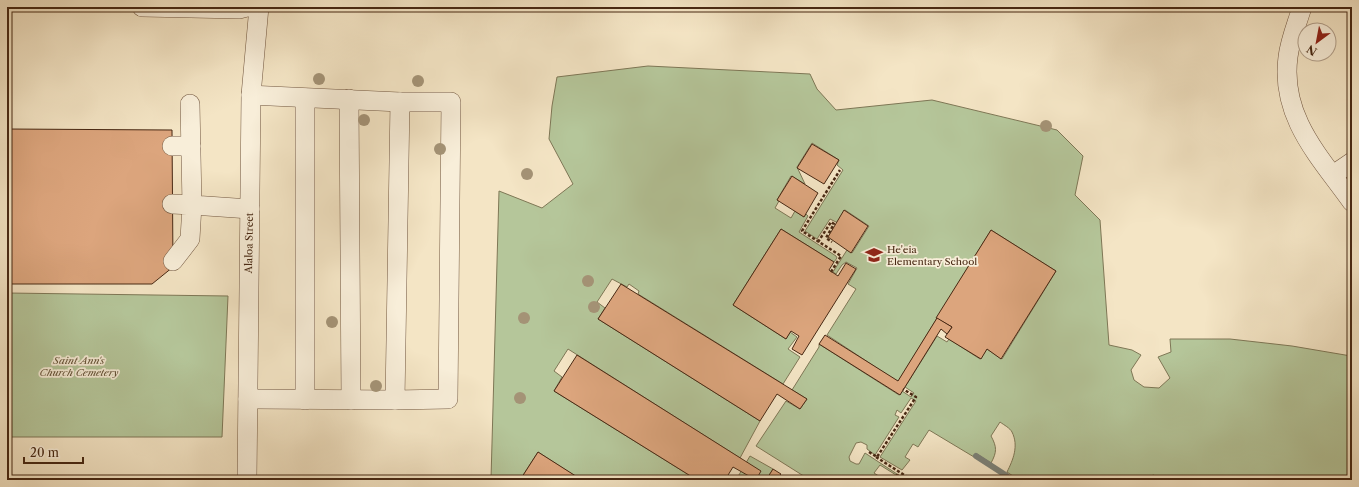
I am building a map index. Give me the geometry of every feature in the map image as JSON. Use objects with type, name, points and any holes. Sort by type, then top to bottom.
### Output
[{"type":"street","points":[[142,7],[239,9],[247,7]]},
{"type":"street","name":"Alaloa Street","points":[[247,480],[251,95],[259,7]]},
{"type":"street","points":[[1302,7],[1288,57],[1288,91],[1292,107],[1300,128],[1352,202]]},
{"type":"street","points":[[248,399],[448,399],[451,102],[400,102],[251,95]]},
{"type":"street","points":[[305,98],[305,400]]},
{"type":"street","points":[[349,99],[352,400]]},
{"type":"street","points":[[395,400],[400,102]]},
{"type":"street","points":[[173,261],[190,239],[192,205],[190,104]]},
{"type":"street","points":[[172,146],[191,146]]},
{"type":"street","points":[[1333,176],[1352,162]]},
{"type":"street","points":[[172,204],[250,209]]},
{"type":"path","points":[[831,272],[841,256],[802,231],[840,170]]},
{"type":"path","points":[[818,242],[831,222],[834,224],[826,238],[832,242]]},
{"type":"path","points":[[876,457],[916,396],[904,389]]},
{"type":"path","points":[[869,452],[912,480]]},
{"type":"green space","name":"He'eia Elementary School","points":[[648,66],[810,74],[817,89],[836,110],[932,100],[1057,130],[1083,156],[1075,195],[1100,220],[1109,345],[1132,350],[1141,355],[1131,370],[1134,380],[1144,387],[1159,388],[1170,378],[1158,357],[1171,352],[1170,339],[1230,339],[1292,346],[1351,356],[1352,480],[1155,480],[1154,475],[1150,476],[1150,480],[1019,480],[1007,472],[1013,458],[1015,442],[1011,431],[1000,422],[991,436],[996,450],[991,463],[977,454],[974,457],[929,430],[918,447],[913,444],[905,457],[910,460],[902,470],[880,457],[916,401],[911,398],[901,413],[897,410],[895,415],[899,417],[875,455],[867,449],[867,445],[861,442],[856,443],[849,457],[850,461],[859,464],[865,453],[897,474],[896,475],[880,465],[874,473],[885,480],[810,480],[756,446],[786,401],[800,409],[807,399],[792,390],[819,347],[819,344],[899,395],[902,391],[911,397],[914,393],[905,387],[937,336],[947,342],[949,339],[980,359],[987,349],[1002,359],[1056,271],[991,230],[898,382],[827,335],[856,289],[848,284],[857,268],[846,262],[836,274],[833,272],[847,250],[852,253],[869,226],[845,210],[838,223],[830,219],[817,239],[805,231],[843,170],[837,165],[839,160],[812,143],[797,167],[805,184],[791,176],[777,200],[779,201],[775,208],[791,218],[795,211],[804,217],[806,214],[808,216],[799,232],[837,258],[834,262],[781,229],[733,305],[786,339],[790,332],[797,337],[788,349],[800,357],[783,384],[638,294],[639,291],[629,284],[627,287],[612,279],[597,302],[605,308],[598,319],[760,421],[740,458],[568,349],[554,371],[562,377],[554,391],[697,480],[581,480],[538,452],[520,480],[491,479],[499,191],[542,208],[573,184],[549,139],[552,106],[557,77]]},
{"type":"green space","name":"Saint Ann's Church Cemetery","points":[[7,293],[228,296],[222,437],[7,437]]},
{"type":"green space","points":[[750,456],[773,469],[766,480],[736,480]]},
{"type":"building","points":[[7,129],[172,130],[173,267],[152,284],[7,284]]},
{"type":"building","points":[[812,144],[839,160],[824,184],[797,168]]},
{"type":"building","points":[[792,176],[818,193],[804,217],[777,200]]},
{"type":"building","points":[[844,210],[868,226],[851,253],[828,237]]},
{"type":"building","points":[[781,229],[834,262],[829,270],[838,276],[846,263],[856,269],[802,355],[792,349],[799,336],[791,331],[786,339],[733,305]]},
{"type":"building","points":[[991,230],[1056,271],[1001,359],[987,349],[981,359],[945,337],[952,327],[936,318]]},
{"type":"building","points":[[621,284],[807,399],[800,409],[777,394],[760,421],[598,319]]},
{"type":"building","points":[[937,318],[952,327],[947,334],[941,329],[900,395],[819,344],[825,335],[898,381]]},
{"type":"building","points":[[577,355],[761,471],[756,480],[733,467],[725,480],[697,480],[554,391]]},
{"type":"building","points":[[538,452],[582,480],[520,480]]},
{"type":"building","points":[[773,469],[781,474],[779,476],[785,480],[766,480]]},
{"type":"building","points":[[897,474],[907,480],[893,480]]},
{"type":"waterway","points":[[976,456],[1007,476],[1007,480]]},
{"type":"place","name":"He'eia Elementary School","points":[[874,255]]}]
